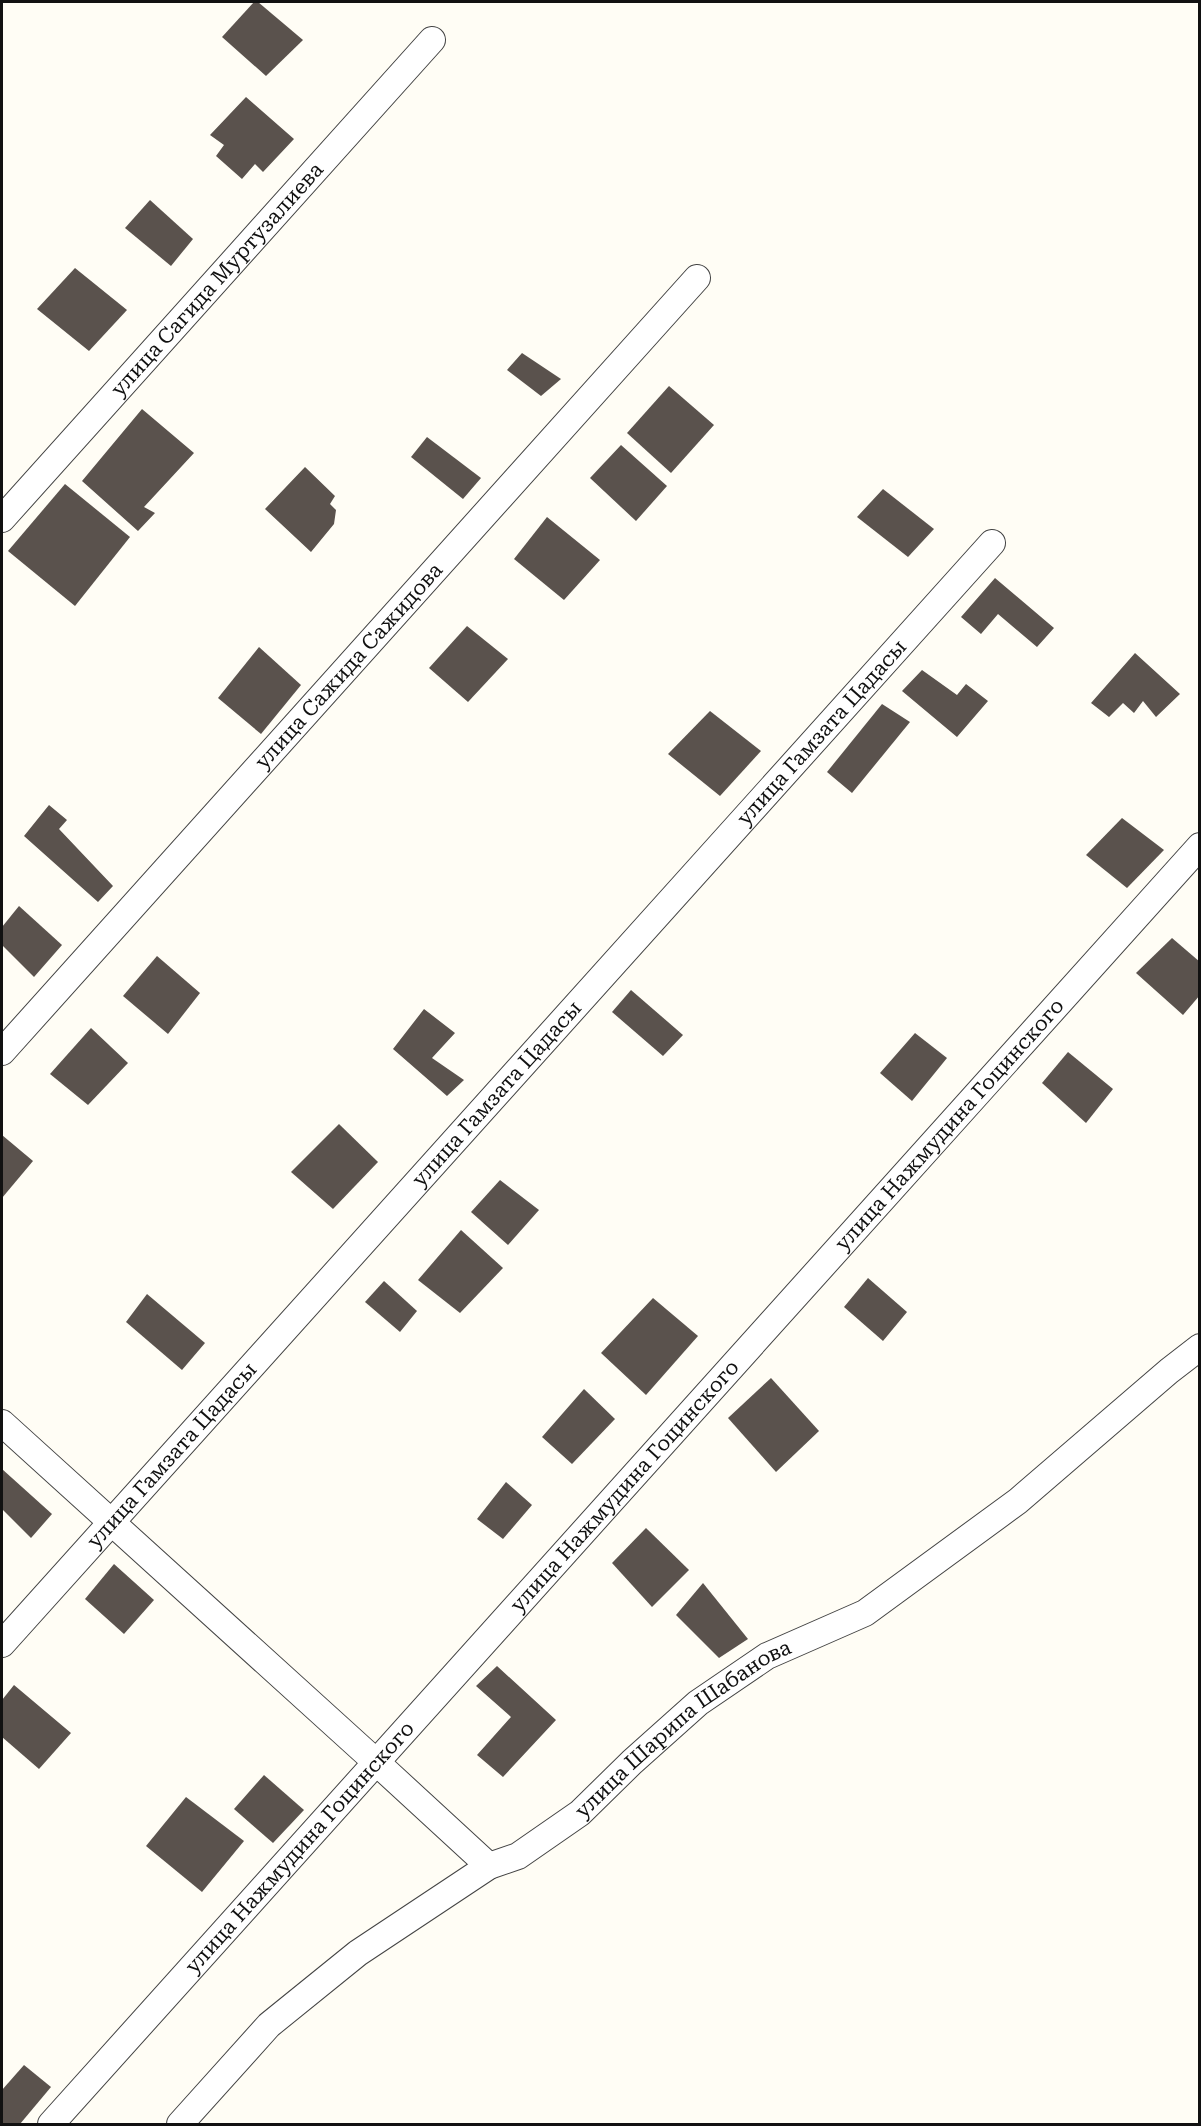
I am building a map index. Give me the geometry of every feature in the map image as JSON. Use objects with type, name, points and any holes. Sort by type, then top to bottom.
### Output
[{"type":"street","name":"улица Сагида Муртузалиева","points":[[2,519],[432,40]]},
{"type":"street","name":"улица Сажида Сажидова","points":[[2,1052],[697,278]]},
{"type":"street","name":"улица Гамзата Цадасы","points":[[2,1644],[992,543]]},
{"type":"street","name":"улица Нажмудина Гоцинского","points":[[51,2124],[1200,846]]},
{"type":"street","name":"улица Шарипа Шабанова","points":[[180,2124],[269,2025],[358,1953],[489,1866],[518,1856],[580,1813],[632,1762],[698,1703],[767,1656],[865,1613],[1018,1502],[1169,1371],[1200,1347]]},
{"type":"street","points":[[2,1423],[489,1866]]},
{"type":"building","points":[[254,2],[258,2],[303,40],[266,76],[222,37]]},
{"type":"building","points":[[246,97],[294,139],[263,172],[255,164],[242,179],[216,156],[224,145],[210,135]]},
{"type":"building","points":[[150,200],[193,239],[171,266],[125,228]]},
{"type":"building","points":[[75,268],[127,310],[89,351],[37,309]]},
{"type":"building","points":[[522,353],[561,379],[541,396],[507,370]]},
{"type":"building","points":[[669,386],[714,425],[671,473],[627,433]]},
{"type":"building","points":[[142,409],[194,453],[144,507],[155,513],[138,531],[82,481]]},
{"type":"building","points":[[427,437],[481,478],[463,499],[411,457]]},
{"type":"building","points":[[621,445],[667,486],[636,521],[590,478]]},
{"type":"building","points":[[305,467],[335,496],[330,504],[336,510],[334,524],[311,552],[265,509]]},
{"type":"building","points":[[65,484],[130,537],[75,606],[8,551]]},
{"type":"building","points":[[883,489],[934,529],[908,557],[857,517]]},
{"type":"building","points":[[547,517],[600,560],[564,600],[514,559]]},
{"type":"building","points":[[995,578],[1054,628],[1037,647],[998,614],[981,634],[961,617]]},
{"type":"building","points":[[467,626],[508,659],[468,702],[429,668]]},
{"type":"building","points":[[259,647],[301,685],[261,734],[218,698]]},
{"type":"building","points":[[1135,653],[1180,694],[1156,717],[1143,701],[1134,713],[1123,703],[1109,717],[1091,703]]},
{"type":"building","points":[[922,670],[957,695],[966,684],[988,701],[957,737],[902,691]]},
{"type":"building","points":[[882,704],[910,722],[852,793],[827,772]]},
{"type":"building","points":[[710,711],[761,751],[720,796],[668,754]]},
{"type":"building","points":[[49,805],[67,820],[59,829],[113,886],[98,902],[24,836]]},
{"type":"building","points":[[1122,818],[1164,850],[1127,888],[1086,855]]},
{"type":"building","points":[[19,906],[62,945],[34,977],[2,945],[2,927]]},
{"type":"building","points":[[1172,938],[1200,962],[1200,995],[1183,1015],[1136,973]]},
{"type":"building","points":[[157,956],[200,993],[168,1034],[123,996]]},
{"type":"building","points":[[631,990],[683,1035],[663,1056],[612,1012]]},
{"type":"building","points":[[424,1009],[455,1033],[432,1058],[464,1080],[447,1096],[393,1049]]},
{"type":"building","points":[[91,1028],[128,1063],[88,1105],[50,1074]]},
{"type":"building","points":[[915,1033],[947,1058],[912,1101],[880,1073]]},
{"type":"building","points":[[1068,1052],[1113,1089],[1086,1123],[1042,1083]]},
{"type":"building","points":[[339,1124],[378,1162],[333,1209],[291,1172]]},
{"type":"building","points":[[2,1135],[33,1161],[2,1198]]},
{"type":"building","points":[[500,1180],[539,1210],[508,1245],[471,1212]]},
{"type":"building","points":[[461,1230],[503,1268],[460,1313],[418,1280]]},
{"type":"building","points":[[868,1278],[907,1312],[883,1341],[844,1307]]},
{"type":"building","points":[[384,1281],[417,1311],[400,1332],[365,1302]]},
{"type":"building","points":[[147,1294],[205,1343],[182,1370],[126,1322]]},
{"type":"building","points":[[653,1298],[698,1336],[646,1395],[601,1353]]},
{"type":"building","points":[[771,1378],[819,1431],[776,1472],[728,1418]]},
{"type":"building","points":[[584,1389],[615,1419],[572,1464],[542,1437]]},
{"type":"building","points":[[2,1469],[52,1514],[31,1538],[2,1509]]},
{"type":"building","points":[[506,1482],[532,1505],[503,1539],[477,1519]]},
{"type":"building","points":[[646,1528],[689,1570],[652,1607],[612,1563]]},
{"type":"building","points":[[114,1564],[154,1600],[124,1634],[85,1599]]},
{"type":"building","points":[[703,1583],[748,1639],[719,1658],[676,1615]]},
{"type":"building","points":[[497,1666],[556,1720],[503,1777],[477,1755],[511,1717],[476,1686]]},
{"type":"building","points":[[14,1685],[71,1733],[39,1769],[2,1737],[2,1700]]},
{"type":"building","points":[[264,1775],[304,1810],[273,1843],[234,1809]]},
{"type":"building","points":[[186,1797],[244,1841],[202,1892],[146,1846]]},
{"type":"building","points":[[24,2065],[51,2087],[20,2124],[2,2124],[2,2090]]}]
